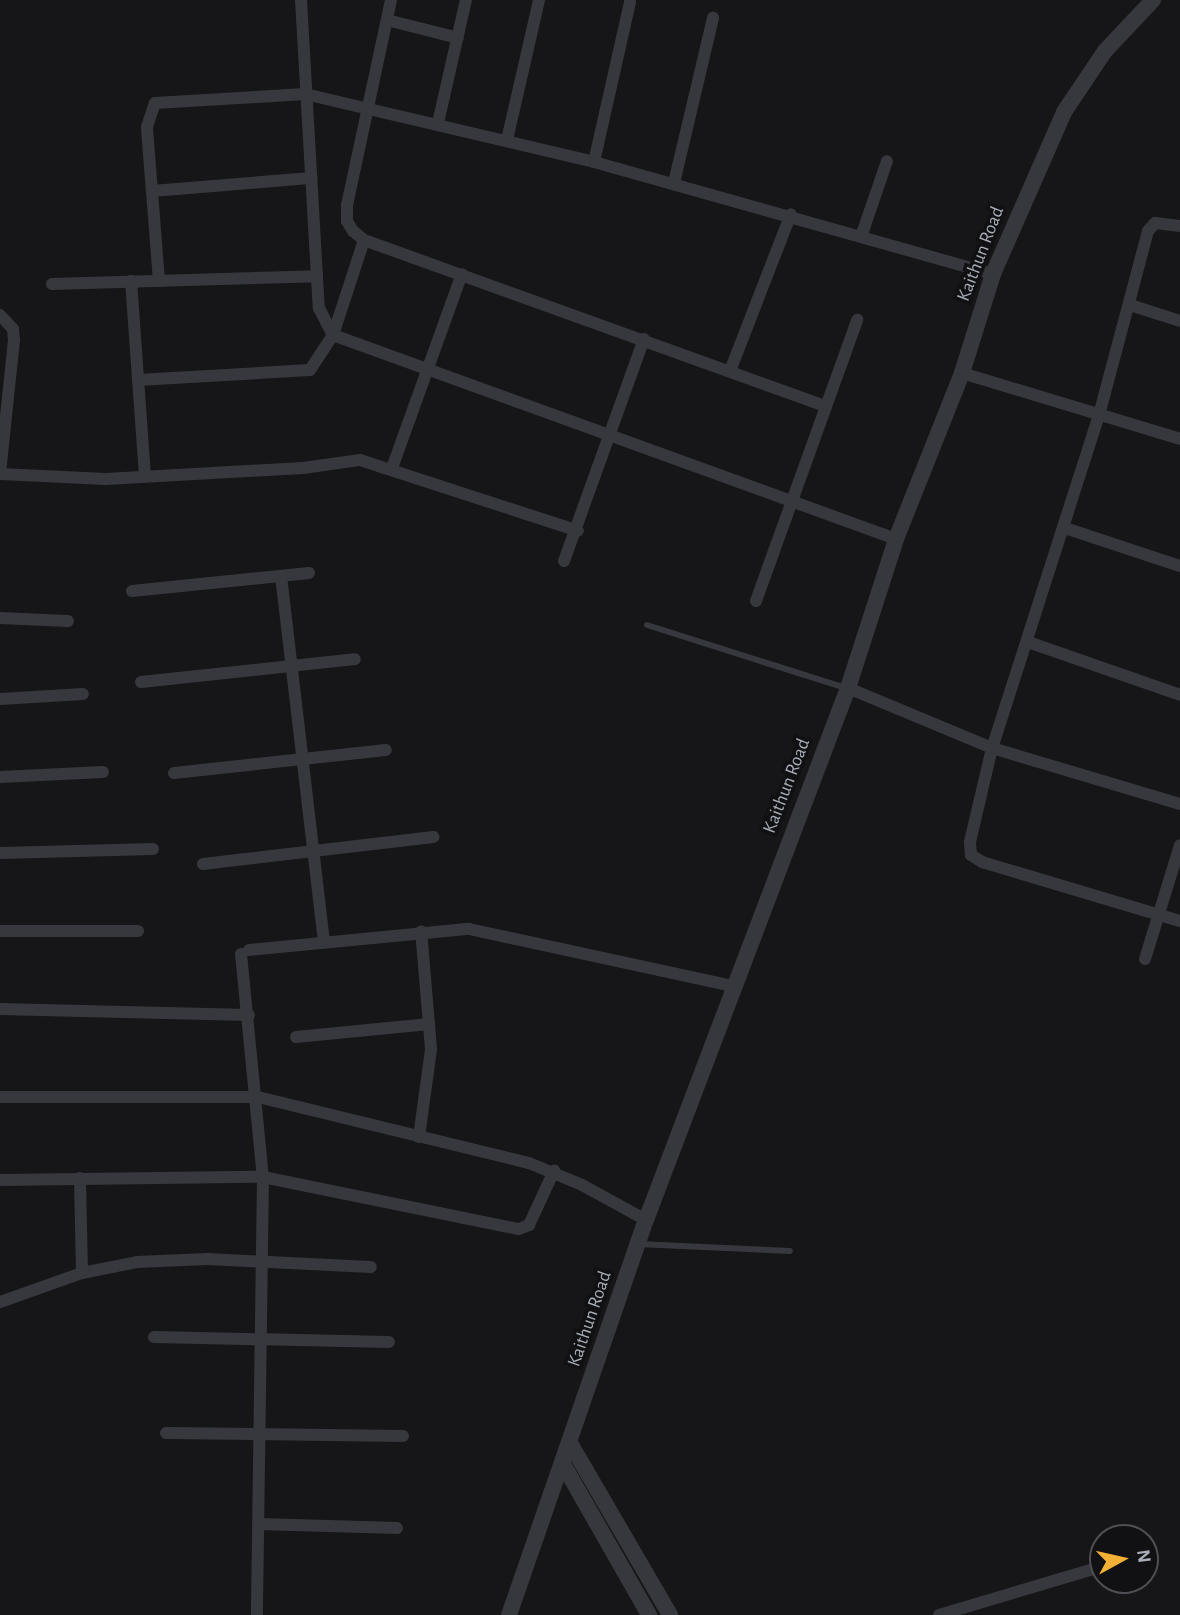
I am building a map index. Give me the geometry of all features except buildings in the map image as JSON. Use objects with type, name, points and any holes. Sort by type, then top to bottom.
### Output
[{"type":"street","points":[[300,0],[319,308],[333,335],[428,372],[896,539]]},
{"type":"street","points":[[391,0],[347,205],[347,221],[364,240],[826,406]]},
{"type":"street","points":[[438,123],[466,0]]},
{"type":"street","points":[[507,140],[539,0]]},
{"type":"street","name":"Kaithun Road","points":[[509,1615],[646,1220],[732,986],[848,688],[896,539],[962,373],[993,274],[1064,112],[1105,51],[1153,0]]},
{"type":"street","points":[[594,162],[630,2]]},
{"type":"street","points":[[674,183],[713,18]]},
{"type":"street","points":[[387,20],[458,37]]},
{"type":"street","points":[[159,281],[148,127],[155,103],[304,94],[438,123],[594,162],[791,214],[993,274]]},
{"type":"street","points":[[862,234],[887,161]]},
{"type":"street","points":[[152,191],[311,178]]},
{"type":"street","points":[[730,371],[791,214]]},
{"type":"street","points":[[1180,226],[1155,223],[1148,231],[1099,415],[1065,528],[992,748],[970,842],[971,855],[982,862],[1180,921]]},
{"type":"street","points":[[138,380],[310,370],[333,335],[364,240]]},
{"type":"street","points":[[392,468],[462,274]]},
{"type":"street","points":[[52,284],[317,276]]},
{"type":"street","points":[[131,281],[145,477]]},
{"type":"street","points":[[1130,304],[1180,321]]},
{"type":"street","points":[[0,315],[13,329],[4,405],[0,473],[145,477],[303,468],[346,461],[392,468],[578,531]]},
{"type":"street","points":[[756,601],[857,320]]},
{"type":"street","points":[[564,561],[578,531],[644,339]]},
{"type":"street","points":[[962,373],[1180,439]]},
{"type":"street","points":[[1065,528],[1180,566]]},
{"type":"street","points":[[132,591],[309,573]]},
{"type":"street","points":[[281,576],[324,942]]},
{"type":"street","points":[[0,618],[68,621]]},
{"type":"street","points":[[1028,642],[1180,695]]},
{"type":"street","points":[[141,682],[355,659]]},
{"type":"street","points":[[848,688],[992,748],[1180,804]]},
{"type":"street","points":[[0,699],[83,694]]},
{"type":"street","points":[[174,773],[386,750]]},
{"type":"street","points":[[0,777],[103,772]]},
{"type":"street","points":[[203,864],[433,837]]},
{"type":"street","points":[[1145,959],[1156,913],[1180,845]]},
{"type":"street","points":[[0,853],[153,849]]},
{"type":"street","points":[[257,1615],[264,1339],[263,1177],[245,952],[421,931],[469,929],[732,986]]},
{"type":"street","points":[[0,931],[138,931]]},
{"type":"street","points":[[419,1137],[431,1049],[421,931]]},
{"type":"street","points":[[0,1009],[248,1015]]},
{"type":"street","points":[[296,1037],[429,1024]]},
{"type":"street","points":[[0,1097],[258,1097],[554,1171],[646,1220]]},
{"type":"street","points":[[0,1180],[263,1177],[519,1229],[529,1225],[554,1171]]},
{"type":"street","points":[[80,1178],[82,1273]]},
{"type":"street","points":[[0,1302],[82,1273],[137,1262],[264,1261],[371,1267]]},
{"type":"street","points":[[155,1337],[389,1342]]},
{"type":"street","points":[[166,1433],[403,1436]]},
{"type":"street","points":[[570,1443],[670,1615]]},
{"type":"street","points":[[563,1464],[649,1615]]},
{"type":"street","points":[[259,1524],[397,1528]]},
{"type":"street","points":[[939,1615],[1089,1570]]},
{"type":"lane","points":[[647,625],[848,688]]},
{"type":"lane","points":[[638,1244],[790,1251]]}]
